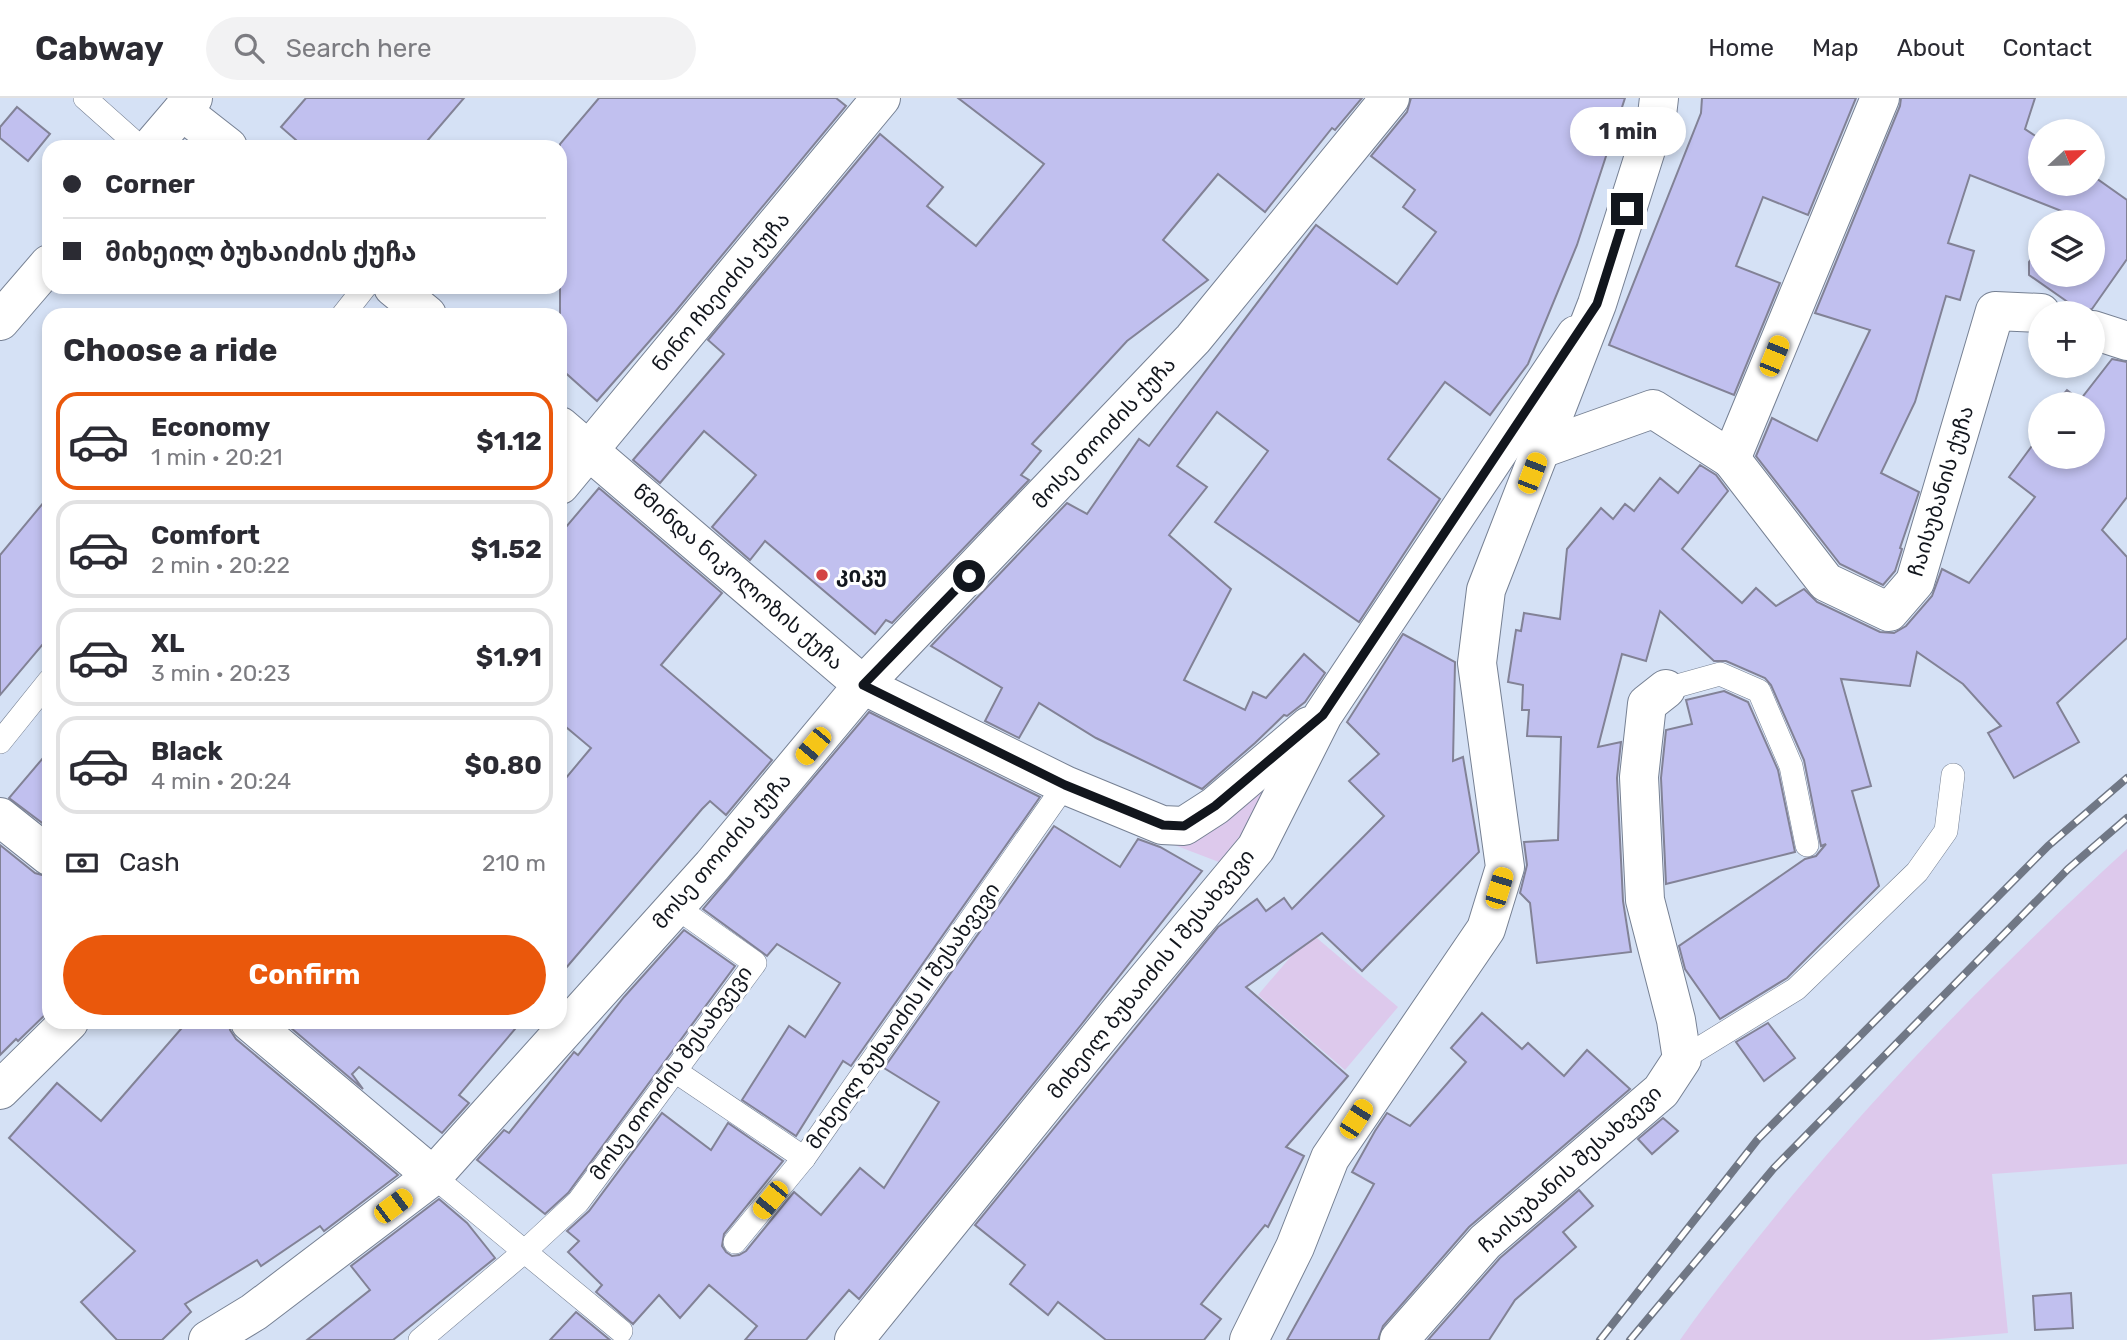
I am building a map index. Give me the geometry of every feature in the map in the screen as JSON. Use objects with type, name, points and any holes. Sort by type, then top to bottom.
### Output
[{"type":"street","name":"ნინო ჩხეიძის ქუჩა","points":[[567,477],[881,98]]},
{"type":"street","name":"მოსე თოიძის ქუჩა","points":[[567,1028],[676,907],[863,685],[1193,339],[1390,98]]},
{"type":"street","points":[[1249,1340],[1295,1247],[1330,1158],[1486,929],[1505,867],[1477,663],[1486,590],[1597,304],[1657,115],[1659,98]]},
{"type":"street","points":[[1731,459],[1880,98]]},
{"type":"street","points":[[157,140],[188,104],[221,140]]},
{"type":"street","points":[[0,321],[42,272]]},
{"type":"street","points":[[402,294],[418,308]]},
{"type":"street","name":"მიხეილ ბუხაიძის I შესახვევი","points":[[854,1340],[1256,848],[1323,715],[1597,304]]},
{"type":"street","name":"ჩაისუბანის ქუჩა","points":[[1541,449],[1653,409],[1731,459],[1826,582],[1889,612],[1915,582],[1995,311],[2028,312]]},
{"type":"street","points":[[2105,334],[2127,341]]},
{"type":"street","name":"წმინდა ნიკოლოზის ქუჩა","points":[[567,432],[863,685],[1065,785],[1163,825],[1184,826],[1215,806],[1323,715]]},
{"type":"street","points":[[1666,689],[1647,704],[1639,778],[1646,900],[1676,1020],[1682,1059]]},
{"type":"street","points":[[0,817],[42,850]]},
{"type":"street","points":[[0,1090],[62,1029]]},
{"type":"street","points":[[258,1029],[433,1176]]},
{"type":"street","name":"მოსე თოიძის ქუჩა","points":[[208,1340],[254,1312],[433,1176],[566,1029]]},
{"type":"street","name":"ჩაისუბანის შესახვევი","points":[[1399,1340],[1485,1242],[1661,1091],[1682,1059]]},
{"type":"lane","points":[[85,98],[132,140]]},
{"type":"lane","points":[[348,308],[360,294]]},
{"type":"lane","points":[[1666,689],[1720,674],[1759,691],[1791,766],[1807,845]]},
{"type":"lane","points":[[0,742],[42,690]]},
{"type":"lane","name":"ჩაისუბანის შესახვევი","points":[[1682,1059],[1796,989],[1917,872],[1946,831],[1953,775]]},
{"type":"lane","name":"მიხეილ ბუხაიძის II შესახვევი","points":[[735,1242],[804,1158],[1065,785]]},
{"type":"lane","name":"მოსე თოიძის შესახვევი","points":[[420,1340],[578,1202],[755,963],[676,907]]},
{"type":"lane","points":[[675,1071],[804,1158]]},
{"type":"lane","points":[[433,1176],[621,1331]]},
{"type":"shaded area","points":[[1296,755],[1224,864],[1164,841]]},
{"type":"shaded area","points":[[2127,849],[2127,1164],[1992,1174],[2008,1333],[1928,1340],[1680,1340],[1720,1285],[1791,1197],[1870,1106],[1996,974]]},
{"type":"shaded area","points":[[1311,933],[1398,1007],[1345,1070],[1258,995]]},
{"type":"building","points":[[306,98],[464,98],[428,140],[296,140],[281,127]]},
{"type":"building","points":[[599,98],[836,98],[846,106],[675,312],[597,401],[567,374],[567,308],[560,308],[560,294],[567,294],[567,140],[563,140]]},
{"type":"building","points":[[958,98],[1362,98],[1335,130],[1332,128],[1265,212],[1218,174],[1163,240],[1208,280],[1127,341],[1032,444],[1041,451],[1021,475],[1029,480],[892,623],[886,620],[875,634],[765,541],[750,560],[712,527],[756,475],[704,431],[660,483],[633,460],[724,354],[708,340],[880,134],[943,187],[927,206],[976,246],[1044,164]]},
{"type":"building","points":[[1411,98],[1625,98],[1577,245],[1528,364],[1490,415],[1445,382],[1388,459],[1440,499],[1359,622],[1215,522],[1268,451],[1217,412],[1177,466],[1207,487],[1169,535],[1231,589],[1184,680],[1245,710],[1253,692],[1266,698],[1304,654],[1325,673],[1305,702],[1287,716],[1284,715],[1202,789],[1096,738],[1039,703],[1019,738],[985,721],[1002,688],[931,646],[1067,503],[1087,514],[1139,439],[1149,446],[1316,225],[1397,284],[1436,232],[1403,207],[1415,190],[1371,156],[1407,112]]},
{"type":"building","points":[[1702,98],[1856,98],[1808,215],[1763,197],[1736,266],[1780,283],[1734,395],[1609,345],[1701,113]]},
{"type":"building","points":[[1901,98],[2035,98],[2025,129],[2028,131],[2028,196],[2105,196],[2105,184],[2127,200],[2127,259],[2098,301],[2066,301],[2046,287],[2105,287],[2105,210],[2059,210],[1970,175],[1948,243],[1974,251],[1960,300],[1946,296],[1915,402],[1881,473],[1919,492],[1895,571],[1883,585],[1840,564],[1756,456],[1772,418],[1817,441],[1870,330],[1815,313]]},
{"type":"building","points":[[17,107],[50,134],[42,140],[42,144],[28,161],[0,138],[0,127]]},
{"type":"building","points":[[2112,359],[2127,362],[2127,497],[2102,530],[2127,557],[2127,638],[2057,703],[2079,742],[2014,778],[1988,733],[2001,726],[1963,684],[1917,652],[1910,686],[1841,679],[1871,786],[1852,791],[1879,886],[1787,978],[1720,1019],[1685,969],[1679,946],[1805,859],[1816,856],[1826,844],[1821,846],[1804,760],[1771,685],[1765,678],[1726,661],[1714,661],[1660,611],[1646,661],[1622,654],[1598,747],[1621,742],[1617,778],[1623,901],[1631,952],[1537,963],[1530,903],[1520,893],[1527,865],[1524,842],[1558,840],[1561,737],[1527,736],[1529,710],[1522,710],[1523,685],[1508,682],[1516,630],[1521,631],[1524,613],[1560,619],[1567,549],[1601,508],[1613,519],[1625,504],[1634,511],[1660,478],[1678,493],[1700,465],[1716,475],[1728,491],[1682,549],[1742,603],[1756,588],[1776,606],[1804,589],[1817,602],[1880,632],[1894,633],[1906,626],[1932,596],[1942,569],[1969,583],[2035,497],[2009,477],[2028,451],[2028,469],[2105,469],[2105,392],[2086,392],[2097,378],[2105,378],[2105,368]]},
{"type":"building","points":[[599,488],[722,593],[661,665],[772,760],[726,815],[710,801],[702,809],[567,967],[567,777],[591,748],[567,728],[567,526]]},
{"type":"building","points":[[42,504],[42,645],[0,695],[0,555]]},
{"type":"building","points":[[1403,634],[1455,662],[1453,761],[1463,757],[1479,852],[1362,971],[1322,933],[1246,987],[1348,1076],[1286,1147],[1304,1156],[1268,1227],[1265,1225],[1201,1304],[1221,1319],[1204,1340],[1106,1340],[1058,1302],[1048,1315],[1010,1284],[1025,1265],[975,1225],[1218,927],[1257,899],[1266,911],[1284,898],[1292,909],[1384,816],[1349,781],[1379,754],[1347,722]]},
{"type":"building","points":[[1724,691],[1748,702],[1778,770],[1795,852],[1666,884],[1661,778],[1666,730],[1692,724],[1686,700]]},
{"type":"building","points":[[869,712],[1040,797],[851,1066],[843,1061],[796,1136],[742,1100],[789,1026],[805,1037],[840,983],[777,944],[767,956],[703,909]]},
{"type":"building","points":[[42,759],[42,823],[9,798]]},
{"type":"building","points":[[1054,826],[1120,867],[1138,839],[1160,847],[1202,871],[859,1299],[849,1290],[806,1340],[745,1340],[757,1326],[709,1285],[680,1318],[659,1295],[633,1324],[596,1292],[602,1285],[568,1252],[579,1241],[567,1231],[589,1211],[662,1113],[711,1150],[728,1123],[783,1161],[724,1234],[722,1246],[732,1256],[746,1251],[794,1192],[821,1215],[860,1168],[884,1188],[939,1102],[884,1068]]},
{"type":"building","points":[[0,845],[35,873],[42,875],[42,1018],[0,1055]]},
{"type":"building","points":[[684,930],[735,966],[568,1193],[545,1214],[477,1160],[504,1130],[509,1133],[574,1052],[578,1055],[624,997]]},
{"type":"building","points":[[1482,1013],[1522,1049],[1528,1043],[1564,1076],[1587,1050],[1630,1089],[1469,1227],[1383,1326],[1378,1340],[1287,1340],[1374,1184],[1352,1172],[1375,1131],[1387,1113],[1410,1126],[1466,1062],[1451,1048]]},
{"type":"building","points":[[1768,1023],[1795,1058],[1764,1081],[1736,1042]]},
{"type":"building","points":[[181,1029],[230,1029],[236,1039],[398,1175],[324,1231],[320,1226],[261,1266],[257,1260],[185,1304],[191,1312],[162,1340],[117,1340],[81,1302],[135,1251],[9,1138],[57,1083],[101,1121]]},
{"type":"building","points":[[292,1029],[515,1029],[459,1095],[469,1103],[442,1133],[359,1067],[352,1074],[363,1089]]},
{"type":"building","points":[[1663,1118],[1678,1131],[1652,1154],[1638,1139]]},
{"type":"building","points":[[1579,1190],[1593,1206],[1563,1232],[1576,1247],[1515,1300],[1489,1340],[1428,1340],[1500,1258]]},
{"type":"building","points":[[439,1199],[467,1223],[495,1258],[393,1340],[307,1340],[370,1290],[351,1266]]},
{"type":"building","points":[[2071,1293],[2073,1328],[2035,1330],[2033,1296]]},
{"type":"building","points":[[576,1312],[610,1340],[550,1340]]},
{"type":"railway","points":[[1600,1340],[1758,1139],[2048,846],[2127,778]]},
{"type":"railway","points":[[1630,1340],[1774,1168],[2068,869],[2127,818]]},
{"type":"place","name":"კიკუ","points":[[822,575]]},
{"type":"route","points":[[969,576],[863,685],[1065,785],[1163,825],[1184,826],[1215,806],[1323,715],[1597,304],[1627,209]]}]
